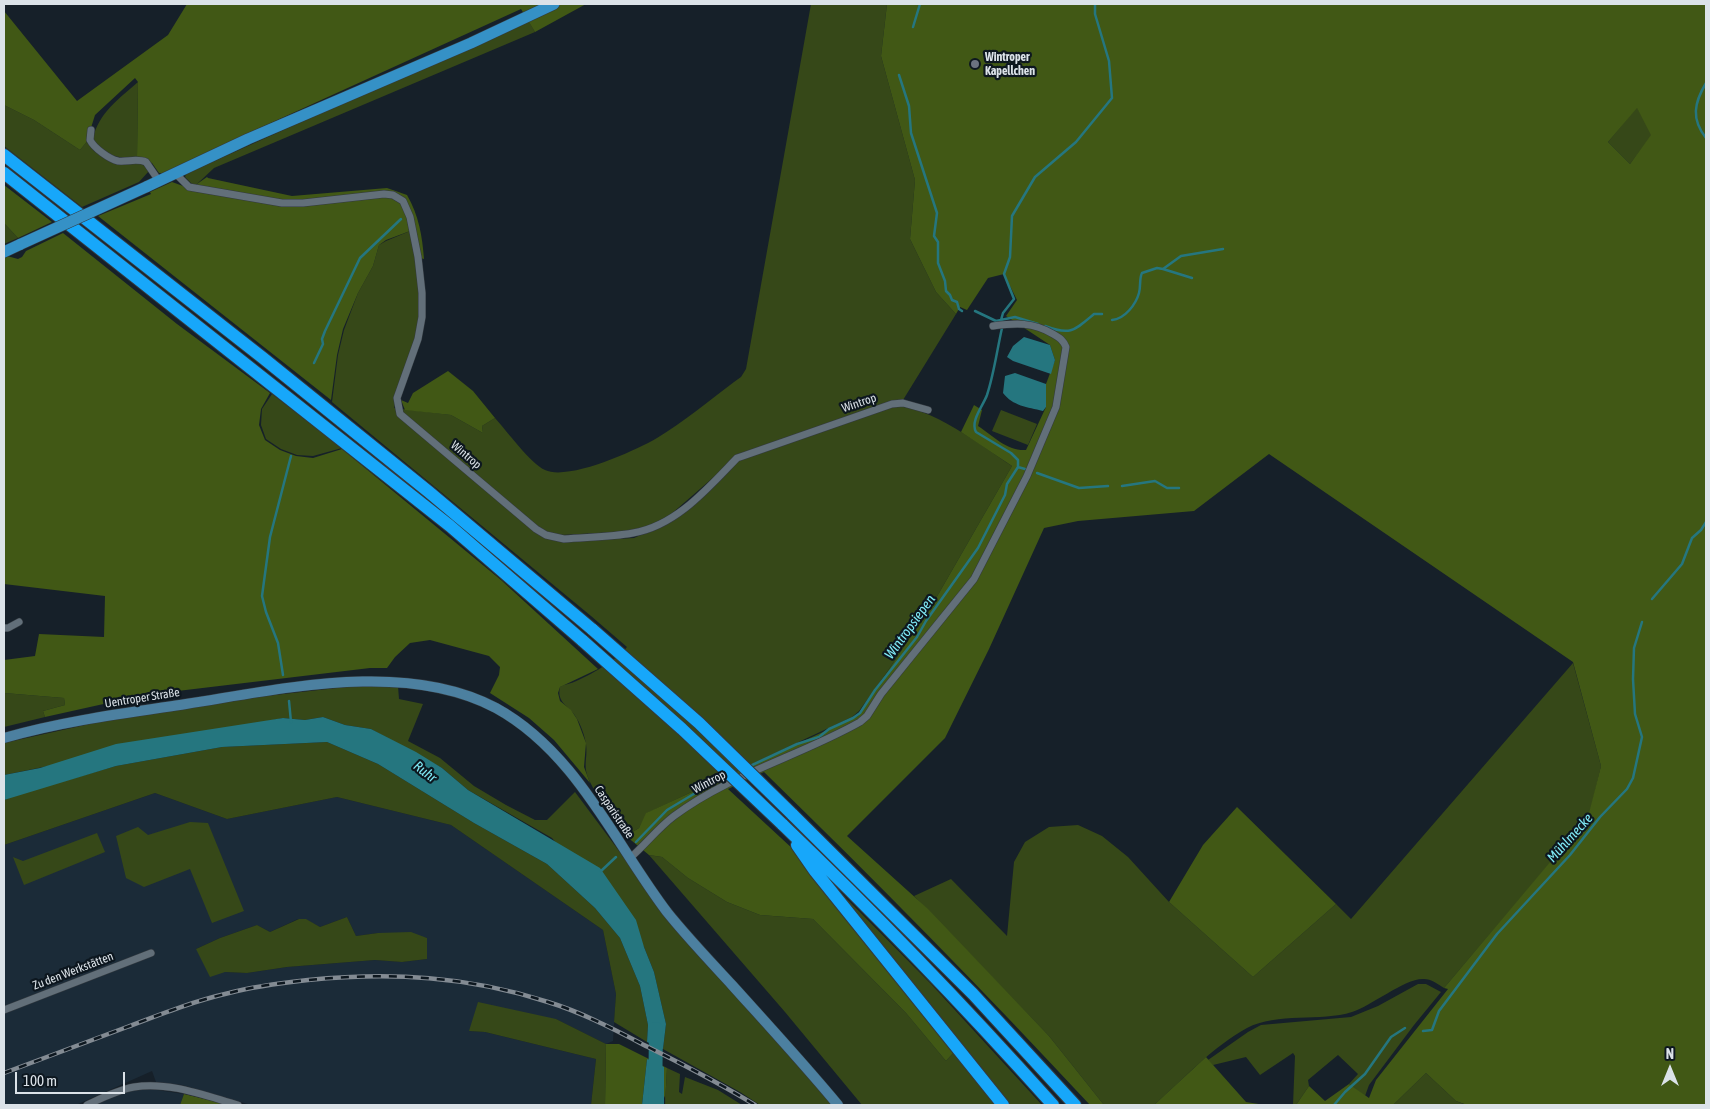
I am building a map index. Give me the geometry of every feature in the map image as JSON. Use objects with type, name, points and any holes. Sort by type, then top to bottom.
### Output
[{"type":"highway","points":[[4,155],[255,352],[429,492],[593,630],[699,723],[973,994],[1075,1105]]},
{"type":"highway","points":[[4,173],[450,526],[583,641],[682,729],[855,894],[983,1027],[1053,1105]]},
{"type":"highway","points":[[782,824],[815,871],[1003,1105]]},
{"type":"main road","points":[[4,252],[176,174],[248,139],[471,43],[554,4]]},
{"type":"main road","name":"Casparistraße","points":[[286,689],[343,683],[407,682],[453,691],[494,707],[532,732],[585,791],[679,926],[806,1065],[838,1105]]},
{"type":"main road","name":"Uentroper Straße","points":[[4,738],[145,710],[286,689]]},
{"type":"street","points":[[92,130],[90,140],[96,148],[117,160],[146,162],[158,181]]},
{"type":"street","name":"Wintrop","points":[[176,174],[189,187],[282,203],[303,203],[384,194],[393,195],[403,201],[410,217],[418,257],[422,294],[422,317],[418,338],[397,398],[400,414],[536,529],[552,537],[564,539],[640,532],[672,518],[702,494],[737,458],[892,404],[903,403],[928,410]]},
{"type":"street","name":"Wintrop","points":[[630,858],[673,816],[698,800],[723,786],[860,722],[867,716],[881,694],[974,579],[1027,476],[1056,407],[1066,347],[1063,340],[1044,328],[1032,324],[1018,323],[993,326]]},
{"type":"street","points":[[4,628],[19,622]]},
{"type":"street","name":"Zu den Werkstätten","points":[[4,1010],[151,953]]},
{"type":"street","points":[[87,1105],[120,1091],[147,1086],[173,1088],[238,1105]]},
{"type":"shaded area","points":[[155,793],[227,819],[337,797],[451,825],[603,930],[616,994],[613,1041],[606,1044],[556,1019],[469,1031],[485,1032],[596,1059],[591,1105],[251,1105],[182,1085],[156,1082],[152,1071],[76,1105],[4,1105],[4,845]],"holes":[[[347,917],[356,936],[378,933],[427,938],[427,959],[402,962],[375,960],[287,967],[247,973],[225,972],[196,949],[257,925],[270,932],[298,919],[305,919],[320,927]]]},
{"type":"shaded area","points":[[150,1089],[184,1094],[180,1105],[94,1105],[113,1095]]},
{"type":"green space","points":[[187,4],[586,4],[535,32],[521,9],[165,173],[159,173],[152,163],[137,158],[138,82],[135,78],[95,115],[89,139],[80,150],[34,120],[4,105],[4,11],[77,101],[168,35]]},
{"type":"green space","points":[[811,4],[887,4],[881,56],[915,180],[910,239],[936,292],[956,314],[903,400],[738,456],[670,515],[638,531],[561,535],[562,542],[634,538],[672,521],[740,459],[892,406],[907,407],[938,419],[1012,466],[935,600],[859,711],[852,717],[647,813],[639,828],[626,836],[593,789],[586,771],[586,744],[583,731],[574,715],[562,701],[559,693],[560,687],[595,671],[617,657],[627,647],[332,402],[338,355],[344,330],[358,293],[373,266],[379,245],[410,231],[417,263],[420,313],[416,337],[394,408],[451,415],[483,433],[482,426],[495,418],[533,461],[545,470],[556,472],[585,468],[618,457],[657,438],[696,411],[741,377],[746,369]]},
{"type":"green space","points":[[887,4],[1706,4],[1706,1105],[1467,1105],[1456,1101],[1426,1073],[1393,1105],[1296,1105],[1309,1086],[1325,1101],[1349,1084],[1369,1098],[1376,1080],[1448,989],[1444,988],[1588,817],[1601,766],[1573,662],[1269,454],[1194,511],[1078,521],[1044,528],[989,649],[945,738],[847,836],[928,909],[1049,1036],[1104,1105],[1090,1105],[929,936],[764,772],[728,789],[794,850],[954,1052],[946,1061],[906,1013],[813,919],[760,915],[727,902],[688,878],[662,857],[649,855],[626,836],[639,828],[646,813],[858,716],[935,600],[1012,466],[961,432],[974,405],[982,410],[978,426],[1006,445],[1019,450],[1026,450],[1046,407],[1046,384],[1055,360],[1050,345],[1006,316],[1017,300],[1004,274],[988,278],[967,310],[960,307],[956,314],[936,292],[910,239],[915,180],[881,56]],"holes":[[[1637,108],[1651,135],[1630,164],[1608,142]]]},
{"type":"green space","points":[[528,20],[535,32],[214,168],[197,184],[192,184],[185,177],[186,174],[210,163]]},
{"type":"green space","points":[[138,82],[137,158],[124,158],[112,155],[102,150],[93,139],[96,130],[100,121],[117,100]]},
{"type":"green space","points":[[4,105],[34,120],[80,150],[89,139],[94,151],[113,161],[142,163],[149,171],[139,182],[82,207],[4,146]]},
{"type":"green space","points":[[1637,107],[1652,135],[1630,164],[1608,142]]},
{"type":"green space","points":[[207,177],[292,196],[387,188],[407,195],[419,226],[424,259],[420,258],[410,231],[386,240],[379,245],[373,266],[358,293],[343,329],[337,355],[331,400],[98,216],[151,194],[150,192],[172,182],[195,188],[197,184]]},
{"type":"green space","points":[[4,185],[52,222],[18,238],[4,223]]},
{"type":"green space","points":[[4,223],[18,238],[4,244]]},
{"type":"green space","points":[[63,233],[177,324],[270,393],[261,409],[259,425],[265,440],[280,450],[296,456],[313,458],[342,449],[501,580],[598,669],[560,687],[558,693],[560,701],[571,710],[577,719],[586,743],[584,767],[590,783],[554,740],[529,718],[490,693],[499,675],[500,667],[489,656],[430,640],[410,643],[395,657],[387,668],[370,668],[144,695],[45,717],[43,711],[65,705],[64,698],[4,693],[4,660],[35,656],[39,634],[104,637],[105,596],[4,584],[4,258],[7,256],[18,259],[26,251]]},
{"type":"green space","points":[[448,371],[473,391],[495,418],[482,426],[483,433],[451,415],[405,410],[401,400],[408,403],[413,393]]},
{"type":"green space","points":[[272,394],[342,448],[313,456],[297,455],[281,449],[266,439],[261,425],[262,409]]},
{"type":"green space","points":[[1001,410],[1037,424],[1028,445],[992,431]]},
{"type":"green space","points":[[1573,663],[1601,766],[1589,817],[1444,988],[1429,980],[1417,980],[1408,982],[1352,1012],[1340,1015],[1272,1020],[1259,1023],[1247,1028],[1222,1044],[1154,1105],[1104,1105],[1049,1036],[914,896],[951,879],[1007,936],[1014,862],[1025,842],[1049,827],[1078,825],[1102,836],[1128,857],[1169,902],[1253,977],[1336,904],[1351,919]]},
{"type":"green space","points":[[354,686],[398,686],[399,699],[423,704],[408,741],[440,758],[474,786],[535,820],[547,820],[575,792],[625,859],[832,1105],[760,1105],[663,1049],[666,1024],[654,972],[644,947],[552,838],[468,790],[442,768],[371,729],[345,725],[323,717],[305,720],[283,718],[4,775],[4,743],[94,723],[266,696]]},
{"type":"green space","points":[[4,693],[64,698],[65,705],[43,711],[45,717],[4,727]]},
{"type":"green space","points":[[327,742],[378,764],[474,823],[547,864],[595,908],[620,938],[640,986],[648,1025],[647,1042],[614,1022],[616,994],[603,930],[451,825],[337,797],[227,819],[155,793],[4,845],[4,800],[16,795],[116,766],[222,747]]},
{"type":"green space","points":[[1237,807],[1336,904],[1253,977],[1169,902],[1203,845]]},
{"type":"green space","points":[[190,822],[208,823],[244,911],[212,923],[190,869],[144,887],[126,878],[116,836],[138,827],[148,835]]},
{"type":"green space","points":[[97,833],[105,852],[24,885],[13,857],[23,861]]},
{"type":"green space","points":[[649,855],[662,857],[688,878],[727,902],[760,915],[813,919],[906,1013],[946,1061],[954,1052],[998,1105],[862,1105],[785,1012]]},
{"type":"green space","points":[[841,893],[932,985],[1042,1105],[1009,1105],[916,991]]},
{"type":"green space","points":[[347,917],[356,936],[411,932],[427,938],[427,959],[402,962],[375,960],[287,967],[247,973],[225,972],[210,977],[196,949],[257,925],[270,932],[299,919],[306,919],[320,927]]},
{"type":"green space","points":[[1418,984],[1426,984],[1441,992],[1369,1085],[1365,1096],[1349,1084],[1358,1074],[1338,1055],[1308,1080],[1309,1086],[1296,1105],[1293,1105],[1295,1056],[1293,1053],[1260,1075],[1246,1057],[1213,1065],[1208,1060],[1261,1025],[1351,1017],[1378,1006]]},
{"type":"green space","points":[[478,1002],[556,1019],[606,1044],[605,1105],[591,1105],[596,1059],[485,1032],[469,1031]]},
{"type":"green space","points":[[606,1044],[619,1044],[667,1068],[665,1105],[665,1098],[647,1059],[642,1105],[605,1105]]},
{"type":"green space","points":[[1206,1057],[1246,1102],[1265,1105],[1154,1105]]},
{"type":"green space","points":[[667,1068],[680,1074],[679,1092],[682,1094],[685,1077],[718,1090],[742,1105],[665,1105]]},
{"type":"green space","points":[[1426,1073],[1456,1101],[1466,1105],[1393,1105]]},
{"type":"green space","points":[[184,1094],[229,1105],[180,1105]]},
{"type":"water","points":[[1024,337],[1050,345],[1055,360],[1051,374],[1013,361],[1007,357],[1013,346]]},
{"type":"water","points":[[1015,373],[1046,384],[1046,407],[1043,411],[1011,401],[1003,393],[1005,376]]},
{"type":"water","points":[[323,717],[345,725],[371,729],[416,752],[442,768],[468,790],[600,868],[636,920],[654,972],[666,1024],[663,1049],[647,1042],[648,1025],[640,986],[620,938],[595,908],[547,864],[474,823],[378,764],[327,742],[222,747],[116,766],[4,800],[4,775],[40,768],[116,744],[283,718],[305,720]]},
{"type":"water","points":[[647,1059],[664,1067],[664,1105],[642,1105]]},
{"type":"waterway","points":[[913,27],[920,4]]},
{"type":"waterway","name":"Wintropsiepen","points":[[1001,320],[1003,313],[1014,299],[1004,274],[1010,257],[1012,216],[1035,177],[1076,142],[1112,98],[1109,61],[1095,14],[1095,4]]},
{"type":"waterway","points":[[899,75],[909,106],[911,133],[937,213],[934,236],[938,242],[938,263],[945,281],[946,291],[952,300],[957,302],[959,309],[962,311]]},
{"type":"waterway","points":[[1706,83],[1699,97],[1696,111],[1698,124],[1706,138]]},
{"type":"waterway","points":[[314,363],[323,344],[322,339],[325,331],[360,258],[401,219]]},
{"type":"waterway","points":[[1112,320],[1121,317],[1133,306],[1139,293],[1142,273],[1157,268],[1163,269],[1181,256],[1223,249]]},
{"type":"waterway","points":[[1163,269],[1192,278]]},
{"type":"waterway","points":[[975,311],[996,321],[1015,317],[1038,324]]},
{"type":"waterway","points":[[1045,326],[1061,331],[1072,330],[1094,314],[1102,314]]},
{"type":"waterway","name":"Wintropsiepen","points":[[750,766],[797,744],[819,737],[829,729],[860,713],[875,690],[917,637],[926,621],[978,548],[1005,495],[1007,484],[1018,467],[1018,460],[1011,453],[976,432],[975,428],[976,418],[985,399],[994,370],[1002,328]]},
{"type":"waterway","points":[[283,675],[278,643],[262,596],[270,537],[291,456]]},
{"type":"waterway","name":"Wintropsiepen","points":[[1018,467],[1025,469]]},
{"type":"waterway","points":[[1037,473],[1079,488],[1108,486]]},
{"type":"waterway","points":[[1122,486],[1155,481],[1167,488],[1179,488]]},
{"type":"waterway","name":"Mühlmecke","points":[[1652,599],[1682,564],[1692,538],[1701,530],[1706,522]]},
{"type":"waterway","name":"Mühlmecke","points":[[1423,1031],[1432,1030],[1439,1011],[1497,934],[1570,855],[1600,817],[1627,789],[1633,778],[1642,737],[1635,714],[1633,679],[1634,648],[1642,622]]},
{"type":"waterway","points":[[289,701],[291,722]]},
{"type":"waterway","name":"Wintropsiepen","points":[[636,842],[667,810],[727,776]]},
{"type":"waterway","points":[[601,871],[616,857]]},
{"type":"waterway","name":"Mühlmecke","points":[[1334,1105],[1365,1074],[1391,1037],[1405,1028]]},
{"type":"waterway","name":"Ruhr","points":[[655,1105],[656,1029]]},
{"type":"railway","points":[[4,1073],[178,1008],[239,991],[308,980],[369,976],[429,978],[488,986],[561,1006],[625,1035],[703,1075],[755,1105]]},
{"type":"place","name":"Wintroper Kapellchen","points":[[975,64]]}]
